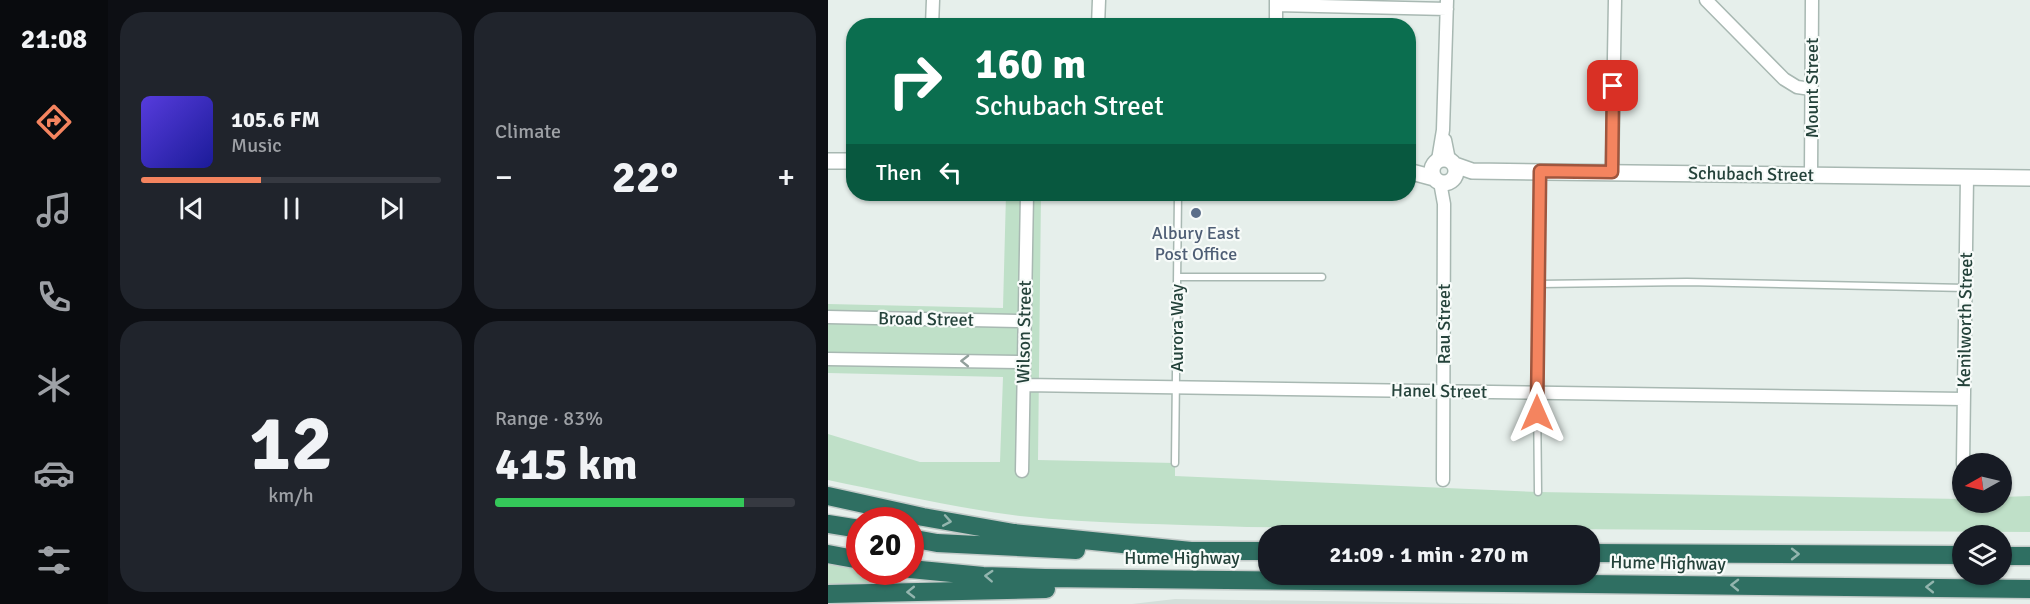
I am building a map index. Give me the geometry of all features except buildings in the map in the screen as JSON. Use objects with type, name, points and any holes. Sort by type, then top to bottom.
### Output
[{"type":"highway","points":[[828,496],[1014,534],[1191,551]]},
{"type":"highway","points":[[828,524],[846,527]]},
{"type":"highway","name":"Hume Highway","points":[[924,541],[1051,549],[1258,551]]},
{"type":"highway","name":"Hume Highway","points":[[1600,553],[1952,555]]},
{"type":"highway","points":[[828,554],[846,557]]},
{"type":"highway","points":[[2012,556],[2030,556]]},
{"type":"highway","name":"Hume Highway","points":[[924,570],[1035,578],[2030,589]]},
{"type":"highway","points":[[828,594],[991,591],[1236,579]]},
{"type":"street","points":[[932,18],[933,0]]},
{"type":"street","points":[[1098,18],[1099,0]]},
{"type":"street","points":[[1612,172],[1615,0]]},
{"type":"street","points":[[1706,0],[1784,79],[1797,87],[1811,89]]},
{"type":"street","name":"Mount Street","points":[[1811,176],[1812,0]]},
{"type":"street","points":[[1276,18],[1276,2],[1447,5]]},
{"type":"street","name":"Rau Street","points":[[1443,480],[1443,130],[1447,5]]},
{"type":"street","points":[[828,161],[846,161]]},
{"type":"street","points":[[1416,170],[1444,171]]},
{"type":"street","name":"Schubach Street","points":[[1444,171],[2030,178]]},
{"type":"street","name":"Kenilworth Street","points":[[1963,453],[1966,177]]},
{"type":"street","name":"Wilson Street","points":[[1022,471],[1028,201]]},
{"type":"street","name":"Broad Street","points":[[828,317],[1024,321]]},
{"type":"street","points":[[828,359],[1024,362]]},
{"type":"street","name":"Hanel Street","points":[[1024,385],[1963,399]]},
{"type":"lane","points":[[1538,492],[1540,171]]},
{"type":"lane","name":"Aurora Way","points":[[1176,463],[1178,201]]},
{"type":"lane","points":[[1177,278],[1322,277]]},
{"type":"lane","points":[[1539,284],[1687,282],[1966,288]]},
{"type":"shaded area","points":[[1175,599],[1457,603],[1560,604],[1132,604]]},
{"type":"green space","points":[[1006,201],[1041,201],[1038,460],[1175,463],[1175,476],[1538,492],[1952,499],[1952,513],[2012,513],[2012,497],[2030,496],[2030,532],[2012,532],[2012,525],[1952,525],[1952,532],[1600,529],[1600,525],[1258,525],[1258,527],[1247,527],[1048,519],[996,513],[924,500],[828,480],[828,434],[920,462],[1000,462],[1003,377],[828,373],[828,304],[1003,308]]},
{"type":"green space","points":[[828,564],[846,567],[846,585],[828,585]]},
{"type":"place","name":"Albury East Post Office","points":[[1196,213]]},
{"type":"route","points":[[1537,413],[1540,171],[1612,172],[1613,86]]}]
